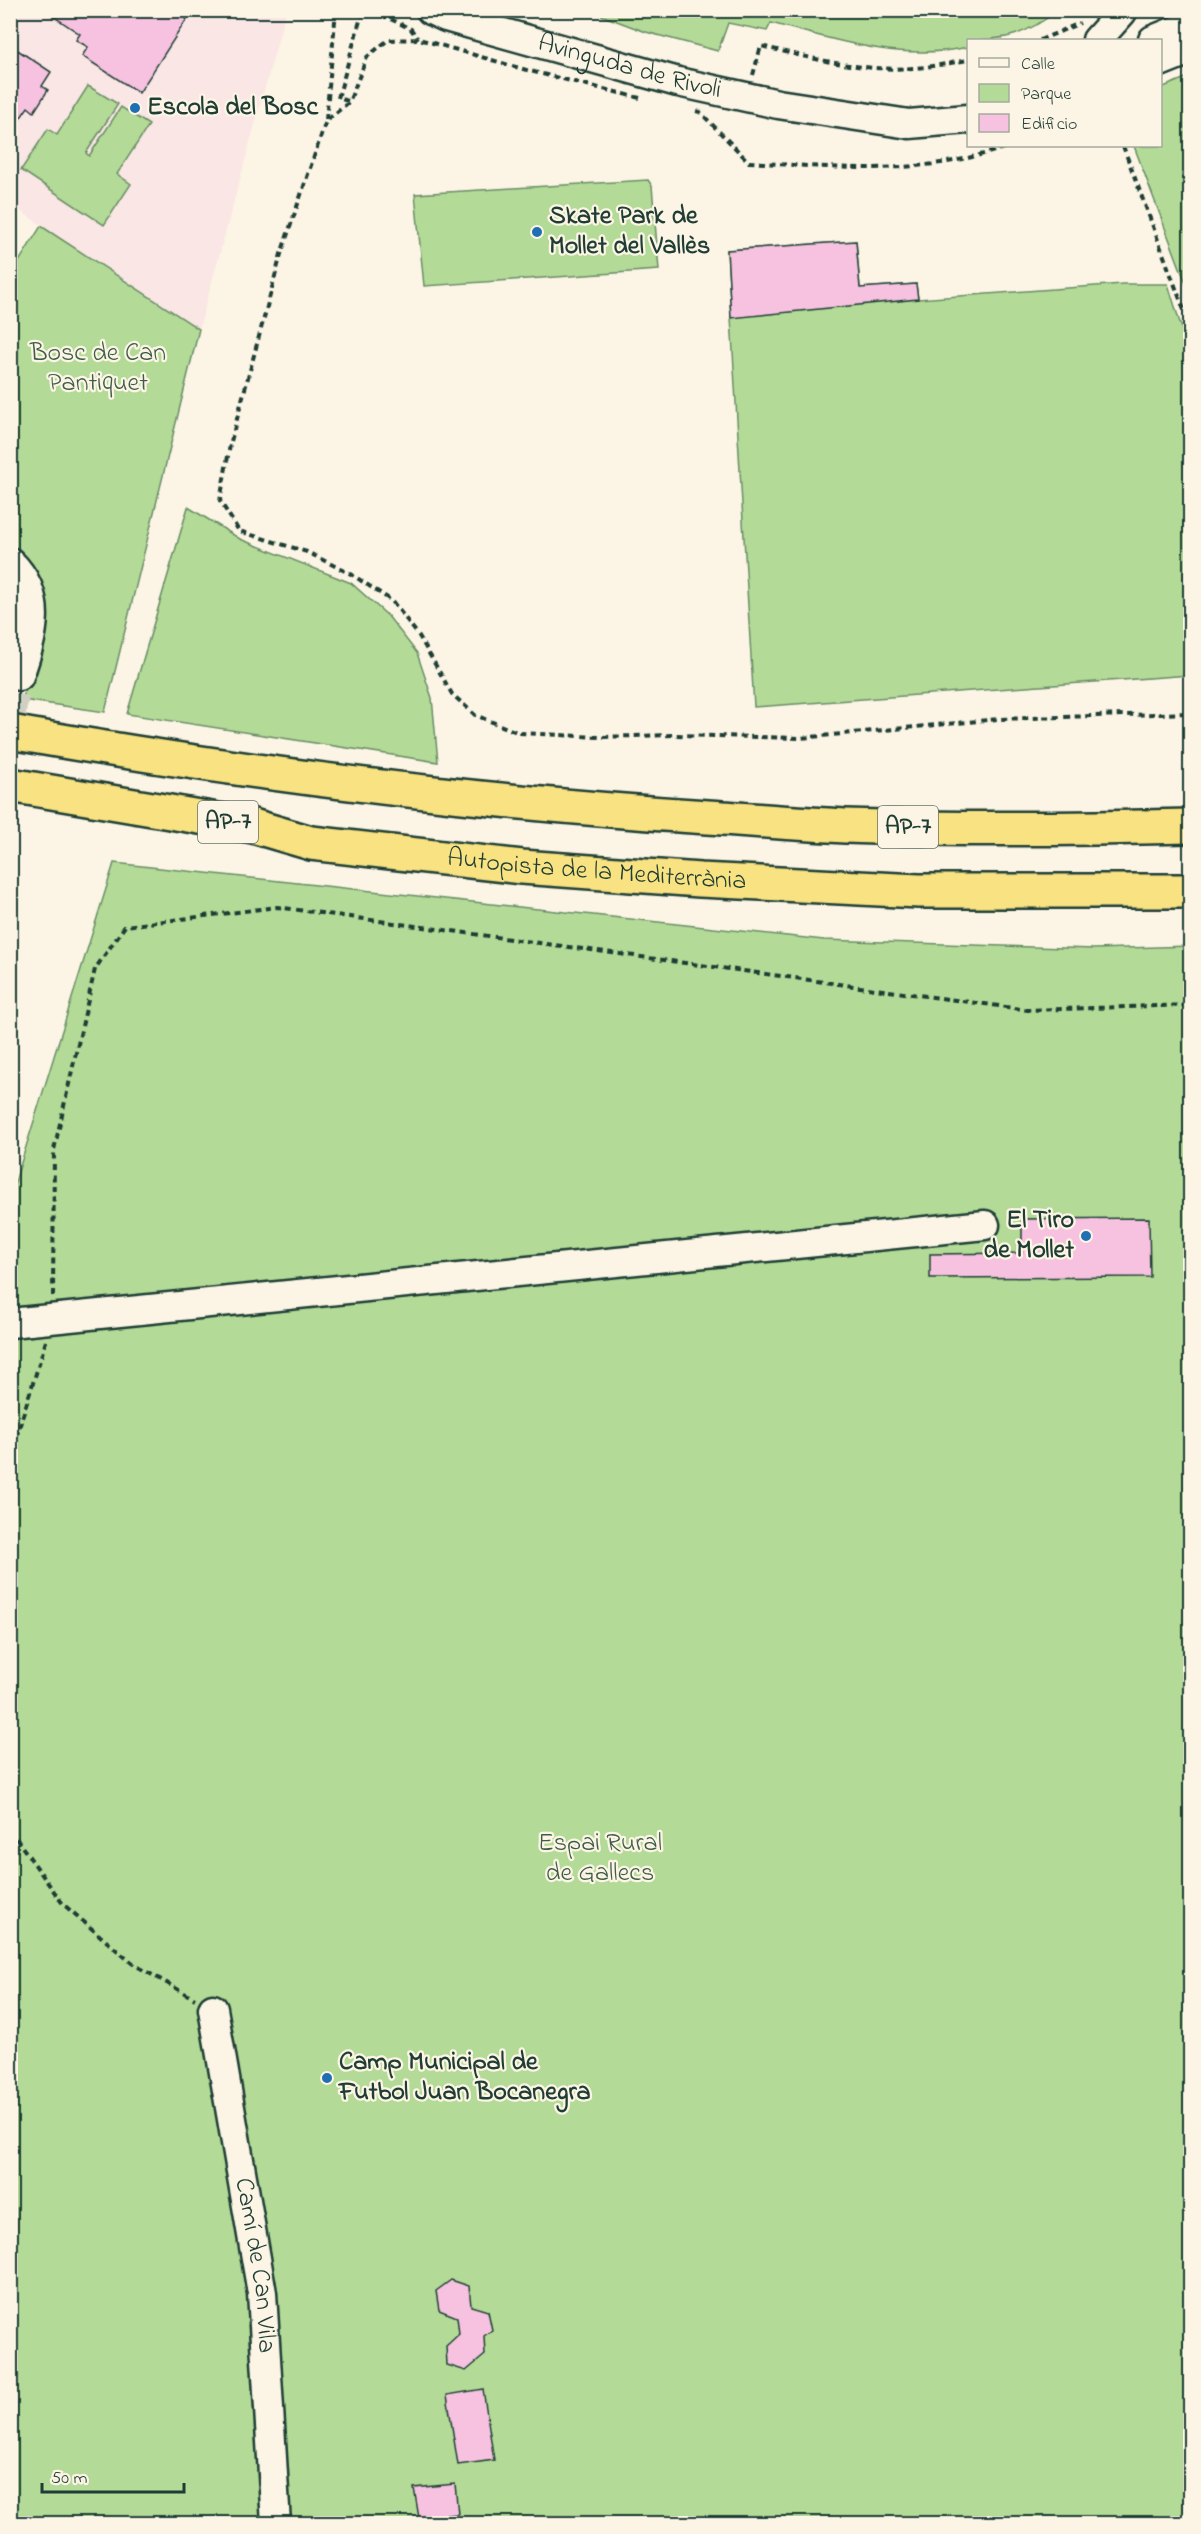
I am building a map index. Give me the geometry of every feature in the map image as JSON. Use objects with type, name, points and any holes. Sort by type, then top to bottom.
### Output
[{"type":"highway","name":"AP-7","points":[[12,732],[157,758],[416,792],[626,812],[844,826],[1068,829],[1191,826]]},
{"type":"highway","name":"Autopista de la Mediterrània","points":[[10,785],[54,802],[143,816],[254,826],[311,843],[522,867],[700,880],[919,891],[1191,891]]},
{"type":"highway","points":[[10,807],[54,802]]},
{"type":"street","name":"Avinguda de Rivoli","points":[[431,10],[447,17],[678,82],[778,104],[909,124],[967,119]]},
{"type":"street","points":[[1093,30],[1122,12],[1121,29],[1126,39]]},
{"type":"street","points":[[1151,39],[1188,34]]},
{"type":"street","points":[[1159,39],[1188,34]]},
{"type":"street","points":[[1162,61],[1188,34]]},
{"type":"street","name":"Avinguda de Rivoli","points":[[832,112],[913,108],[967,101]]},
{"type":"street","points":[[10,562],[23,574],[34,605],[31,640],[20,676]]},
{"type":"street","points":[[10,1323],[985,1225]]},
{"type":"street","name":"Camí de Can Vila","points":[[213,2008],[262,2293],[276,2523]]},
{"type":"path","points":[[336,10],[326,121],[278,265],[230,445],[220,501],[239,531],[308,552],[351,574],[392,601],[419,636],[452,694],[475,715],[519,733],[600,737],[672,735],[801,738],[998,719],[1191,713]]},
{"type":"path","points":[[349,102],[338,98],[363,10]]},
{"type":"path","points":[[372,10],[411,29],[419,39]]},
{"type":"path","points":[[1045,39],[1093,30]]},
{"type":"path","points":[[326,121],[349,102],[367,57],[388,40],[419,39],[530,71],[643,99]]},
{"type":"path","points":[[743,74],[754,76],[761,46],[816,60],[868,67],[912,68],[967,60]]},
{"type":"path","points":[[689,110],[700,112],[749,162],[879,169],[945,162],[1005,147]]},
{"type":"path","points":[[1123,147],[1191,326]]},
{"type":"path","points":[[10,1457],[52,1319],[54,1150],[95,969],[126,926],[277,907],[1028,1010],[1191,1005]]},
{"type":"path","points":[[10,1830],[63,1904],[133,1964],[213,2008]]},
{"type":"shaded area","name":"Escola del Bosc","points":[[10,11],[286,11],[199,329],[11,205]]},
{"type":"green space","points":[[590,11],[1057,11],[1025,31],[994,39],[967,39],[967,47],[943,51],[918,52],[868,47],[771,23],[767,31],[728,23],[718,51],[646,32]]},
{"type":"green space","points":[[1190,76],[1190,294],[1134,147],[1162,147],[1162,88]]},
{"type":"green space","points":[[88,86],[118,104],[86,153],[89,156],[121,107],[149,125],[117,174],[131,184],[104,225],[21,170],[48,129],[57,135]]},
{"type":"green space","name":"Skate Park de Mollet del Vallès","points":[[648,180],[652,186],[659,270],[424,286],[415,194]]},
{"type":"green space","name":"Bosc de Can Pantiquet","points":[[41,226],[199,329],[105,712],[23,700],[41,592],[22,554],[11,546],[10,276]]},
{"type":"green space","points":[[856,241],[860,288],[916,284],[918,299],[1123,284],[1168,284],[1190,355],[1190,675],[754,707],[727,250]]},
{"type":"green space","points":[[188,507],[240,539],[351,583],[388,616],[417,653],[432,698],[438,762],[127,714]]},
{"type":"green space","name":"Espai Rural de Gallecs","points":[[114,863],[824,940],[1094,949],[1190,946],[1190,2523],[11,2524],[11,1195]]},
{"type":"building","points":[[44,10],[174,10],[187,19],[139,93],[82,56],[88,47],[76,40],[80,34]]},
{"type":"building","points":[[10,45],[51,72],[42,86],[48,90],[34,112],[28,107],[10,133]]},
{"type":"building","points":[[856,241],[860,288],[916,284],[918,299],[731,318],[727,250]]},
{"type":"building","name":"El Tiro de Mollet","points":[[1149,1218],[1150,1277],[930,1278],[930,1254],[1022,1253],[1022,1219]]},
{"type":"building","points":[[451,2280],[469,2286],[471,2306],[488,2311],[492,2330],[484,2336],[485,2355],[466,2371],[447,2365],[446,2346],[459,2334],[457,2317],[439,2310],[436,2291]]},
{"type":"building","points":[[483,2389],[494,2460],[458,2465],[447,2395]]},
{"type":"building","points":[[455,2484],[458,2514],[419,2518],[414,2488]]},
{"type":"tunnel","points":[[10,721],[19,676]]},
{"type":"place","name":"Escola del Bosc","points":[[135,108]]},
{"type":"place","name":"Skate Park de Mollet del Vallès","points":[[537,232]]},
{"type":"place","name":"El Tiro de Mollet","points":[[1086,1236]]},
{"type":"place","name":"Camp Municipal de Futbol Juan Bocanegra","points":[[327,2078]]}]
